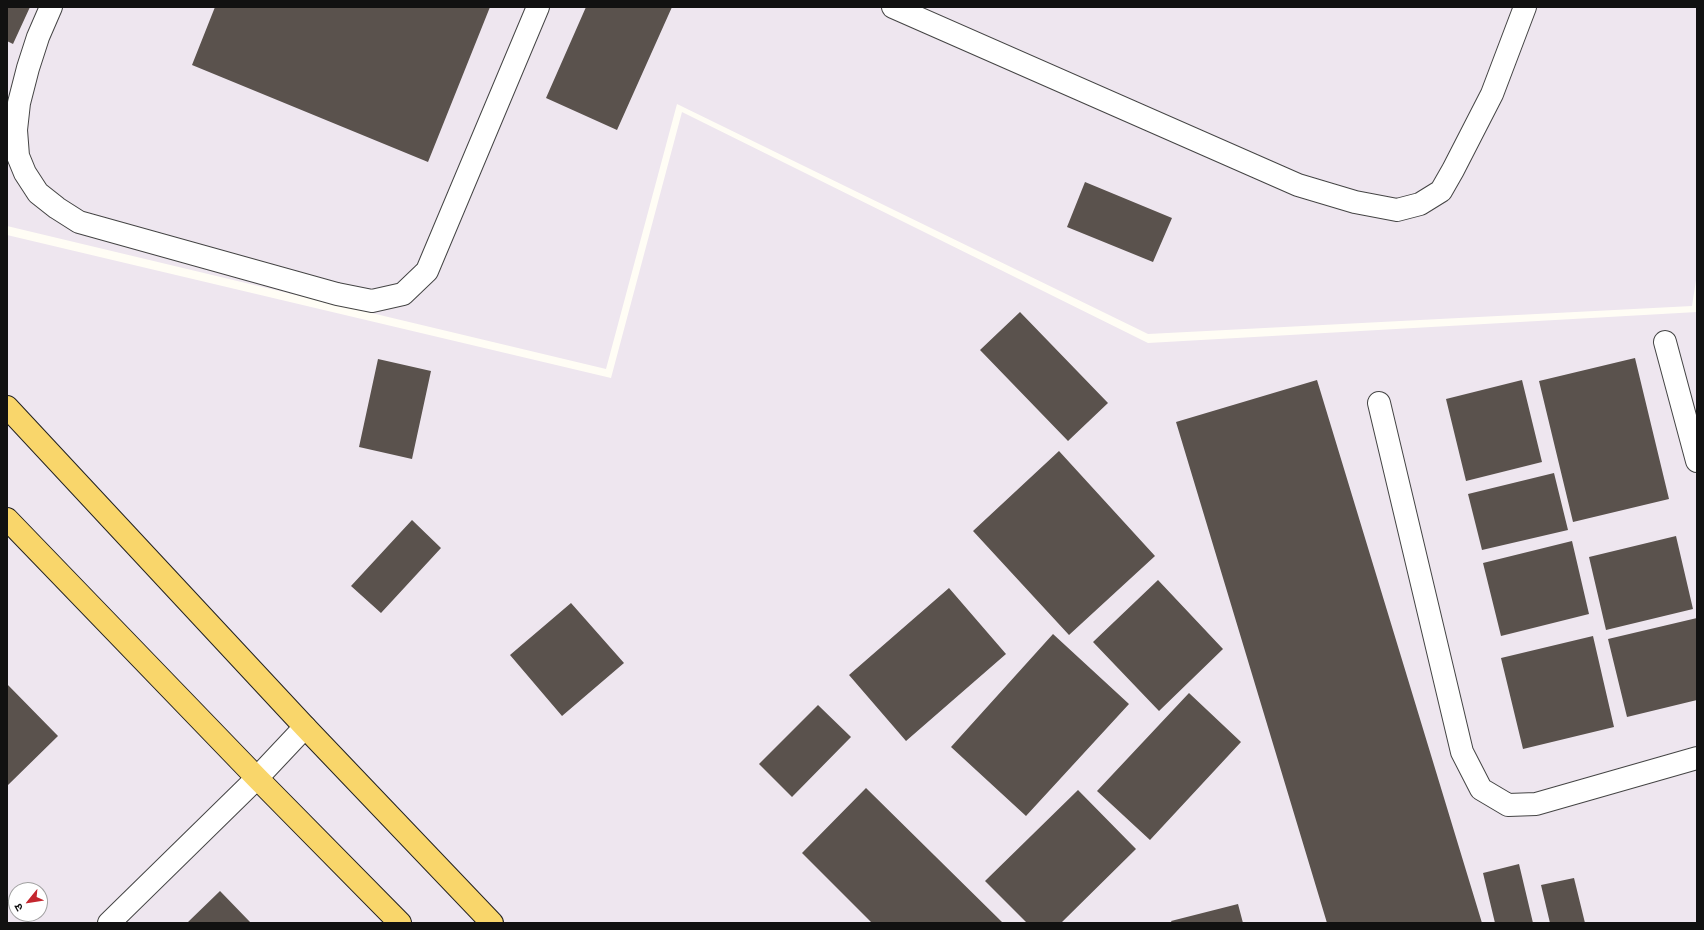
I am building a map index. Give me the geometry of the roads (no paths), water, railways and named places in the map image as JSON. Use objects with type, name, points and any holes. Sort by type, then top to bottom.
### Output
[{"type":"main road","points":[[7,407],[305,727],[492,923]]},
{"type":"main road","points":[[7,519],[257,778],[400,923]]},
{"type":"lane","points":[[51,7],[38,37],[28,68],[19,103],[16,130],[18,156],[25,173],[38,192],[57,208],[79,222],[337,294],[372,302],[403,294],[427,271],[538,7]]},
{"type":"lane","points":[[893,7],[1298,185],[1355,202],[1397,210],[1420,204],[1441,191],[1492,94],[1525,7]]},
{"type":"lane","points":[[1665,342],[1697,461]]},
{"type":"lane","points":[[1379,403],[1462,752],[1481,789],[1508,805],[1536,804],[1697,758]]},
{"type":"lane","points":[[109,923],[257,778],[305,727]]}]
